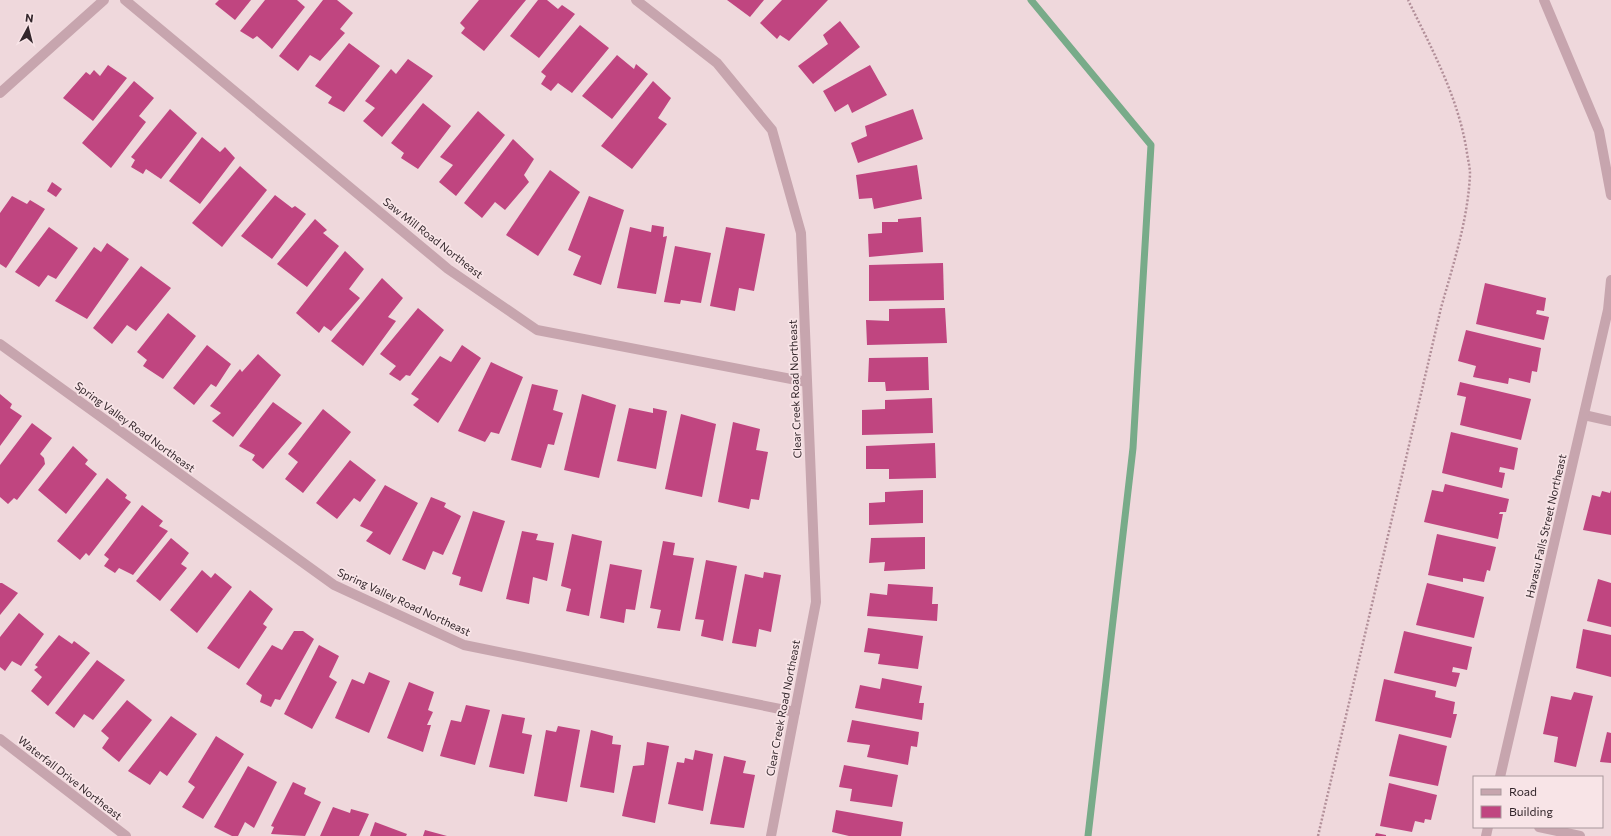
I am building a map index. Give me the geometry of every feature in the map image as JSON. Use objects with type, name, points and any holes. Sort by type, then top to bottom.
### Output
[{"type":"street","points":[[0,93],[104,0]]},
{"type":"street","name":"Saw Mill Road Northeast","points":[[125,0],[448,268],[537,330],[807,382]]},
{"type":"street","name":"Clear Creek Road Northeast","points":[[636,0],[717,63],[772,130],[801,233],[816,602],[771,836]]},
{"type":"street","points":[[1544,0],[1599,131],[1611,195]]},
{"type":"street","name":"Havasu Falls Street Northeast","points":[[1500,776],[1608,310],[1611,280]]},
{"type":"street","name":"Spring Valley Road Northeast","points":[[0,344],[334,585],[464,645],[795,712]]},
{"type":"street","points":[[1584,415],[1611,421]]},
{"type":"street","name":"Waterfall Drive Northeast","points":[[0,739],[126,836]]},
{"type":"street","points":[[1544,828],[1580,836]]},
{"type":"path","points":[[1318,836],[1441,308],[1455,258],[1466,209],[1470,173],[1463,129],[1438,60],[1408,0]]},
{"type":"building","points":[[219,0],[251,0],[235,20],[215,4]]},
{"type":"building","points":[[265,0],[297,0],[305,7],[272,49],[257,36],[253,39],[240,31]]},
{"type":"building","points":[[323,0],[337,0],[353,13],[340,29],[345,33],[320,61],[310,55],[298,71],[279,56]]},
{"type":"building","points":[[479,0],[526,0],[484,51],[461,33],[465,28],[460,23]]},
{"type":"building","points":[[538,0],[547,0],[558,9],[562,5],[575,14],[539,58],[510,36]]},
{"type":"building","points":[[727,0],[764,0],[750,17]]},
{"type":"building","points":[[782,0],[828,0],[789,41],[780,35],[777,39],[760,23]]},
{"type":"building","points":[[840,21],[860,47],[813,84],[798,66],[828,44],[823,35]]},
{"type":"building","points":[[580,25],[609,48],[572,93],[558,83],[551,91],[541,84],[546,76],[541,72]]},
{"type":"building","points":[[349,43],[380,66],[344,112],[328,103],[332,97],[315,86]]},
{"type":"building","points":[[617,55],[634,69],[636,64],[648,74],[612,119],[582,96]]},
{"type":"building","points":[[408,59],[433,76],[382,137],[363,121],[375,108],[365,101],[391,69],[396,74]]},
{"type":"building","points":[[108,65],[127,78],[93,121],[63,98],[86,72],[90,75],[94,70],[100,76]]},
{"type":"building","points":[[870,65],[887,95],[852,113],[848,104],[835,112],[823,91]]},
{"type":"building","points":[[134,81],[154,98],[139,116],[146,122],[111,168],[82,143]]},
{"type":"building","points":[[653,81],[671,98],[658,118],[667,124],[632,169],[601,146]]},
{"type":"building","points":[[423,103],[451,126],[418,169],[401,158],[404,153],[391,143]]},
{"type":"building","points":[[170,109],[197,133],[161,179],[146,169],[143,174],[131,167],[135,160],[131,157]]},
{"type":"building","points":[[913,109],[923,139],[858,163],[851,143],[867,136],[865,126]]},
{"type":"building","points":[[478,111],[505,135],[456,196],[439,182],[453,165],[440,157]]},
{"type":"building","points":[[202,137],[220,152],[225,147],[235,158],[200,204],[169,181]]},
{"type":"building","points":[[513,139],[534,159],[524,175],[529,182],[505,210],[495,202],[482,218],[464,203]]},
{"type":"building","points":[[917,165],[922,199],[874,209],[872,198],[859,199],[856,175]]},
{"type":"building","points":[[240,166],[267,190],[222,247],[192,223]]},
{"type":"building","points":[[550,170],[580,192],[538,256],[506,235]]},
{"type":"building","points":[[52,182],[62,189],[56,197],[47,191]]},
{"type":"building","points":[[275,195],[292,208],[295,206],[306,214],[272,259],[241,236]]},
{"type":"building","points":[[12,196],[27,204],[30,200],[45,209],[6,268],[0,264],[0,213]]},
{"type":"building","points":[[589,196],[624,210],[601,285],[573,275],[581,256],[568,250]]},
{"type":"building","points":[[921,217],[923,252],[869,257],[868,234],[882,233],[882,222],[898,222],[898,219]]},
{"type":"building","points":[[315,219],[327,230],[323,233],[339,246],[307,287],[277,264]]},
{"type":"building","points":[[652,225],[664,227],[663,237],[667,236],[656,294],[617,288],[630,227],[651,232]]},
{"type":"building","points":[[49,227],[78,248],[56,279],[48,275],[39,287],[15,272]]},
{"type":"building","points":[[726,227],[765,234],[754,291],[739,288],[735,311],[710,306]]},
{"type":"building","points":[[107,243],[129,259],[87,319],[55,301],[94,247],[101,252]]},
{"type":"building","points":[[675,246],[711,253],[701,303],[681,300],[680,304],[664,302]]},
{"type":"building","points":[[345,251],[364,269],[349,289],[360,298],[331,331],[324,326],[319,333],[296,313]]},
{"type":"building","points":[[943,263],[944,300],[869,301],[869,265]]},
{"type":"building","points":[[141,266],[171,288],[136,331],[127,325],[112,344],[93,328]]},
{"type":"building","points":[[382,278],[403,298],[388,317],[396,321],[363,366],[331,341]]},
{"type":"building","points":[[1485,283],[1546,298],[1544,311],[1537,310],[1536,314],[1549,317],[1544,340],[1476,324]]},
{"type":"building","points":[[418,308],[444,330],[410,376],[406,375],[400,381],[389,374],[396,366],[380,354]]},
{"type":"building","points":[[945,308],[947,343],[867,345],[866,320],[889,321],[889,309]]},
{"type":"building","points":[[168,313],[196,336],[163,379],[143,366],[147,360],[137,352]]},
{"type":"building","points":[[1466,330],[1541,348],[1537,372],[1532,371],[1530,383],[1509,378],[1508,384],[1473,377],[1476,366],[1458,361]]},
{"type":"building","points":[[207,345],[231,364],[216,387],[211,384],[194,405],[173,388]]},
{"type":"building","points":[[462,345],[481,358],[438,423],[413,405],[419,399],[411,394],[440,356],[451,362]]},
{"type":"building","points":[[258,354],[281,375],[233,437],[212,421],[221,413],[210,406],[240,369],[242,372]]},
{"type":"building","points":[[928,357],[929,390],[886,391],[885,382],[868,382],[869,358]]},
{"type":"building","points":[[491,362],[523,377],[499,434],[491,432],[485,442],[458,431]]},
{"type":"building","points":[[1460,382],[1531,399],[1521,440],[1460,425],[1466,397],[1457,395]]},
{"type":"building","points":[[532,384],[558,390],[553,410],[563,413],[554,445],[548,444],[541,468],[511,460]]},
{"type":"building","points":[[0,394],[12,404],[10,408],[22,416],[0,446]]},
{"type":"building","points":[[582,394],[616,405],[599,478],[564,470]]},
{"type":"building","points":[[932,398],[933,433],[862,435],[862,410],[885,409],[885,400]]},
{"type":"building","points":[[273,402],[302,423],[263,469],[252,460],[255,455],[239,446]]},
{"type":"building","points":[[629,408],[653,413],[653,408],[667,411],[656,469],[617,461]]},
{"type":"building","points":[[323,409],[351,432],[303,493],[285,479],[298,462],[288,454]]},
{"type":"building","points":[[681,414],[716,424],[702,497],[665,489]]},
{"type":"building","points":[[733,422],[760,429],[756,450],[768,452],[759,500],[751,499],[749,509],[718,502]]},
{"type":"building","points":[[32,423],[52,438],[40,454],[44,458],[45,464],[17,500],[14,498],[8,504],[0,497],[0,465]]},
{"type":"building","points":[[1451,432],[1518,448],[1514,470],[1500,467],[1499,472],[1505,473],[1502,488],[1442,473]]},
{"type":"building","points":[[935,443],[936,478],[889,479],[889,469],[866,469],[866,446]]},
{"type":"building","points":[[73,446],[88,460],[85,464],[97,474],[66,514],[38,490]]},
{"type":"building","points":[[350,460],[376,480],[360,502],[354,498],[337,519],[316,503]]},
{"type":"building","points":[[107,478],[127,495],[125,498],[131,502],[89,556],[86,553],[80,560],[57,541]]},
{"type":"building","points":[[1445,484],[1509,499],[1506,512],[1500,512],[1499,514],[1503,514],[1498,539],[1424,522],[1432,490],[1443,492]]},
{"type":"building","points":[[385,485],[418,503],[390,555],[366,541],[373,532],[360,526]]},
{"type":"building","points":[[923,490],[923,523],[869,525],[869,503],[885,502],[885,492]]},
{"type":"building","points":[[1611,490],[1611,535],[1583,530],[1592,495],[1600,497],[1602,491],[1610,493]]},
{"type":"building","points":[[431,497],[446,503],[444,507],[461,516],[443,555],[433,551],[425,570],[402,560]]},
{"type":"building","points":[[142,505],[163,521],[159,526],[168,531],[133,575],[119,568],[115,573],[104,566],[109,559],[104,555]]},
{"type":"building","points":[[473,511],[505,521],[482,592],[459,585],[461,577],[452,574]]},
{"type":"building","points":[[522,531],[538,534],[536,540],[554,543],[547,581],[533,577],[529,604],[506,599]]},
{"type":"building","points":[[572,534],[602,541],[589,616],[566,611],[571,589],[561,586]]},
{"type":"building","points":[[1437,534],[1496,547],[1490,571],[1487,570],[1484,582],[1463,578],[1463,582],[1428,575]]},
{"type":"building","points":[[925,537],[925,569],[884,571],[885,562],[869,563],[871,538]]},
{"type":"building","points":[[171,538],[189,553],[181,564],[187,568],[160,601],[136,581]]},
{"type":"building","points":[[663,541],[675,543],[673,555],[694,558],[680,631],[657,628],[661,610],[650,608]]},
{"type":"building","points":[[706,560],[737,566],[723,641],[701,636],[704,620],[695,619]]},
{"type":"building","points":[[610,564],[642,570],[635,610],[626,609],[624,623],[600,618]]},
{"type":"building","points":[[202,570],[211,578],[215,573],[232,587],[197,633],[170,610]]},
{"type":"building","points":[[764,572],[781,575],[771,632],[759,629],[756,647],[732,643],[745,574],[763,578]]},
{"type":"building","points":[[1598,579],[1611,583],[1611,627],[1587,621]]},
{"type":"building","points":[[0,583],[18,593],[0,615]]},
{"type":"building","points":[[1427,583],[1484,597],[1474,638],[1416,625]]},
{"type":"building","points":[[888,584],[933,587],[932,604],[938,604],[937,621],[867,616],[870,593],[887,595]]},
{"type":"building","points":[[250,590],[273,609],[263,624],[267,627],[239,669],[207,648]]},
{"type":"building","points":[[19,613],[44,634],[21,666],[12,661],[5,671],[0,667],[0,637]]},
{"type":"building","points":[[868,628],[923,636],[918,669],[878,664],[880,654],[864,652]]},
{"type":"building","points":[[1583,629],[1611,635],[1611,677],[1576,668]]},
{"type":"building","points":[[294,631],[303,631],[314,639],[280,700],[275,699],[271,707],[260,702],[262,695],[246,684],[272,645],[282,650]]},
{"type":"building","points":[[1404,631],[1472,647],[1467,670],[1453,667],[1452,672],[1460,673],[1456,687],[1394,673]]},
{"type":"building","points":[[59,635],[72,644],[74,641],[90,653],[48,706],[31,691],[42,677],[34,670],[38,667],[35,665]]},
{"type":"building","points":[[319,645],[339,656],[329,677],[337,682],[312,729],[284,714]]},
{"type":"building","points":[[97,660],[125,680],[93,720],[84,714],[74,728],[55,713]]},
{"type":"building","points":[[369,672],[390,681],[369,733],[335,718],[352,679],[364,684]]},
{"type":"building","points":[[882,678],[922,686],[919,703],[924,703],[922,720],[855,708],[860,685],[880,689]]},
{"type":"building","points":[[1384,679],[1436,691],[1435,697],[1455,702],[1453,714],[1457,714],[1451,738],[1375,721]]},
{"type":"building","points":[[409,682],[434,692],[428,710],[433,712],[427,725],[431,725],[423,752],[387,738]]},
{"type":"building","points":[[1574,692],[1593,696],[1576,767],[1554,762],[1558,737],[1543,734],[1551,696],[1571,700]]},
{"type":"building","points":[[127,700],[152,720],[119,762],[102,748],[109,738],[101,731]]},
{"type":"building","points":[[466,705],[490,710],[475,765],[440,756],[451,720],[461,722]]},
{"type":"building","points":[[502,714],[525,718],[522,733],[532,735],[524,774],[489,767]]},
{"type":"building","points":[[171,716],[197,734],[167,776],[160,771],[150,785],[128,771]]},
{"type":"building","points":[[852,720],[919,732],[917,747],[911,746],[908,765],[867,757],[870,745],[847,742]]},
{"type":"building","points":[[558,726],[580,730],[567,802],[534,796],[546,730],[556,732]]},
{"type":"building","points":[[591,730],[613,736],[612,744],[621,745],[614,793],[580,787]]},
{"type":"building","points":[[1607,732],[1611,733],[1611,763],[1600,762]]},
{"type":"building","points":[[1399,734],[1447,746],[1438,786],[1389,776]]},
{"type":"building","points":[[216,736],[244,754],[203,819],[182,807],[195,787],[188,782]]},
{"type":"building","points":[[647,742],[669,746],[655,823],[622,816],[633,766],[644,765]]},
{"type":"building","points":[[695,750],[713,754],[703,811],[668,804],[677,762],[684,763],[685,758],[693,760]]},
{"type":"building","points":[[724,756],[746,761],[743,773],[755,775],[744,828],[710,824]]},
{"type":"building","points":[[844,765],[898,775],[892,807],[850,801],[852,789],[839,787]]},
{"type":"building","points":[[248,766],[277,782],[254,828],[245,822],[238,836],[232,836],[214,827]]},
{"type":"building","points":[[293,782],[306,788],[304,794],[321,802],[305,836],[271,834],[274,827],[271,826]]},
{"type":"building","points":[[1389,783],[1437,795],[1431,820],[1425,819],[1424,823],[1415,821],[1412,832],[1380,826]]},
{"type":"building","points":[[333,807],[350,813],[351,809],[369,814],[359,836],[320,836]]},
{"type":"building","points":[[836,810],[903,822],[901,836],[849,836],[832,832]]},
{"type":"building","points":[[375,822],[407,834],[406,836],[370,836]]},
{"type":"building","points":[[425,830],[447,836],[423,836]]},
{"type":"building","points":[[1376,833],[1386,835],[1386,836],[1375,836]]},
{"type":"waterway","points":[[1031,0],[1151,145],[1133,448],[1088,836]]}]
